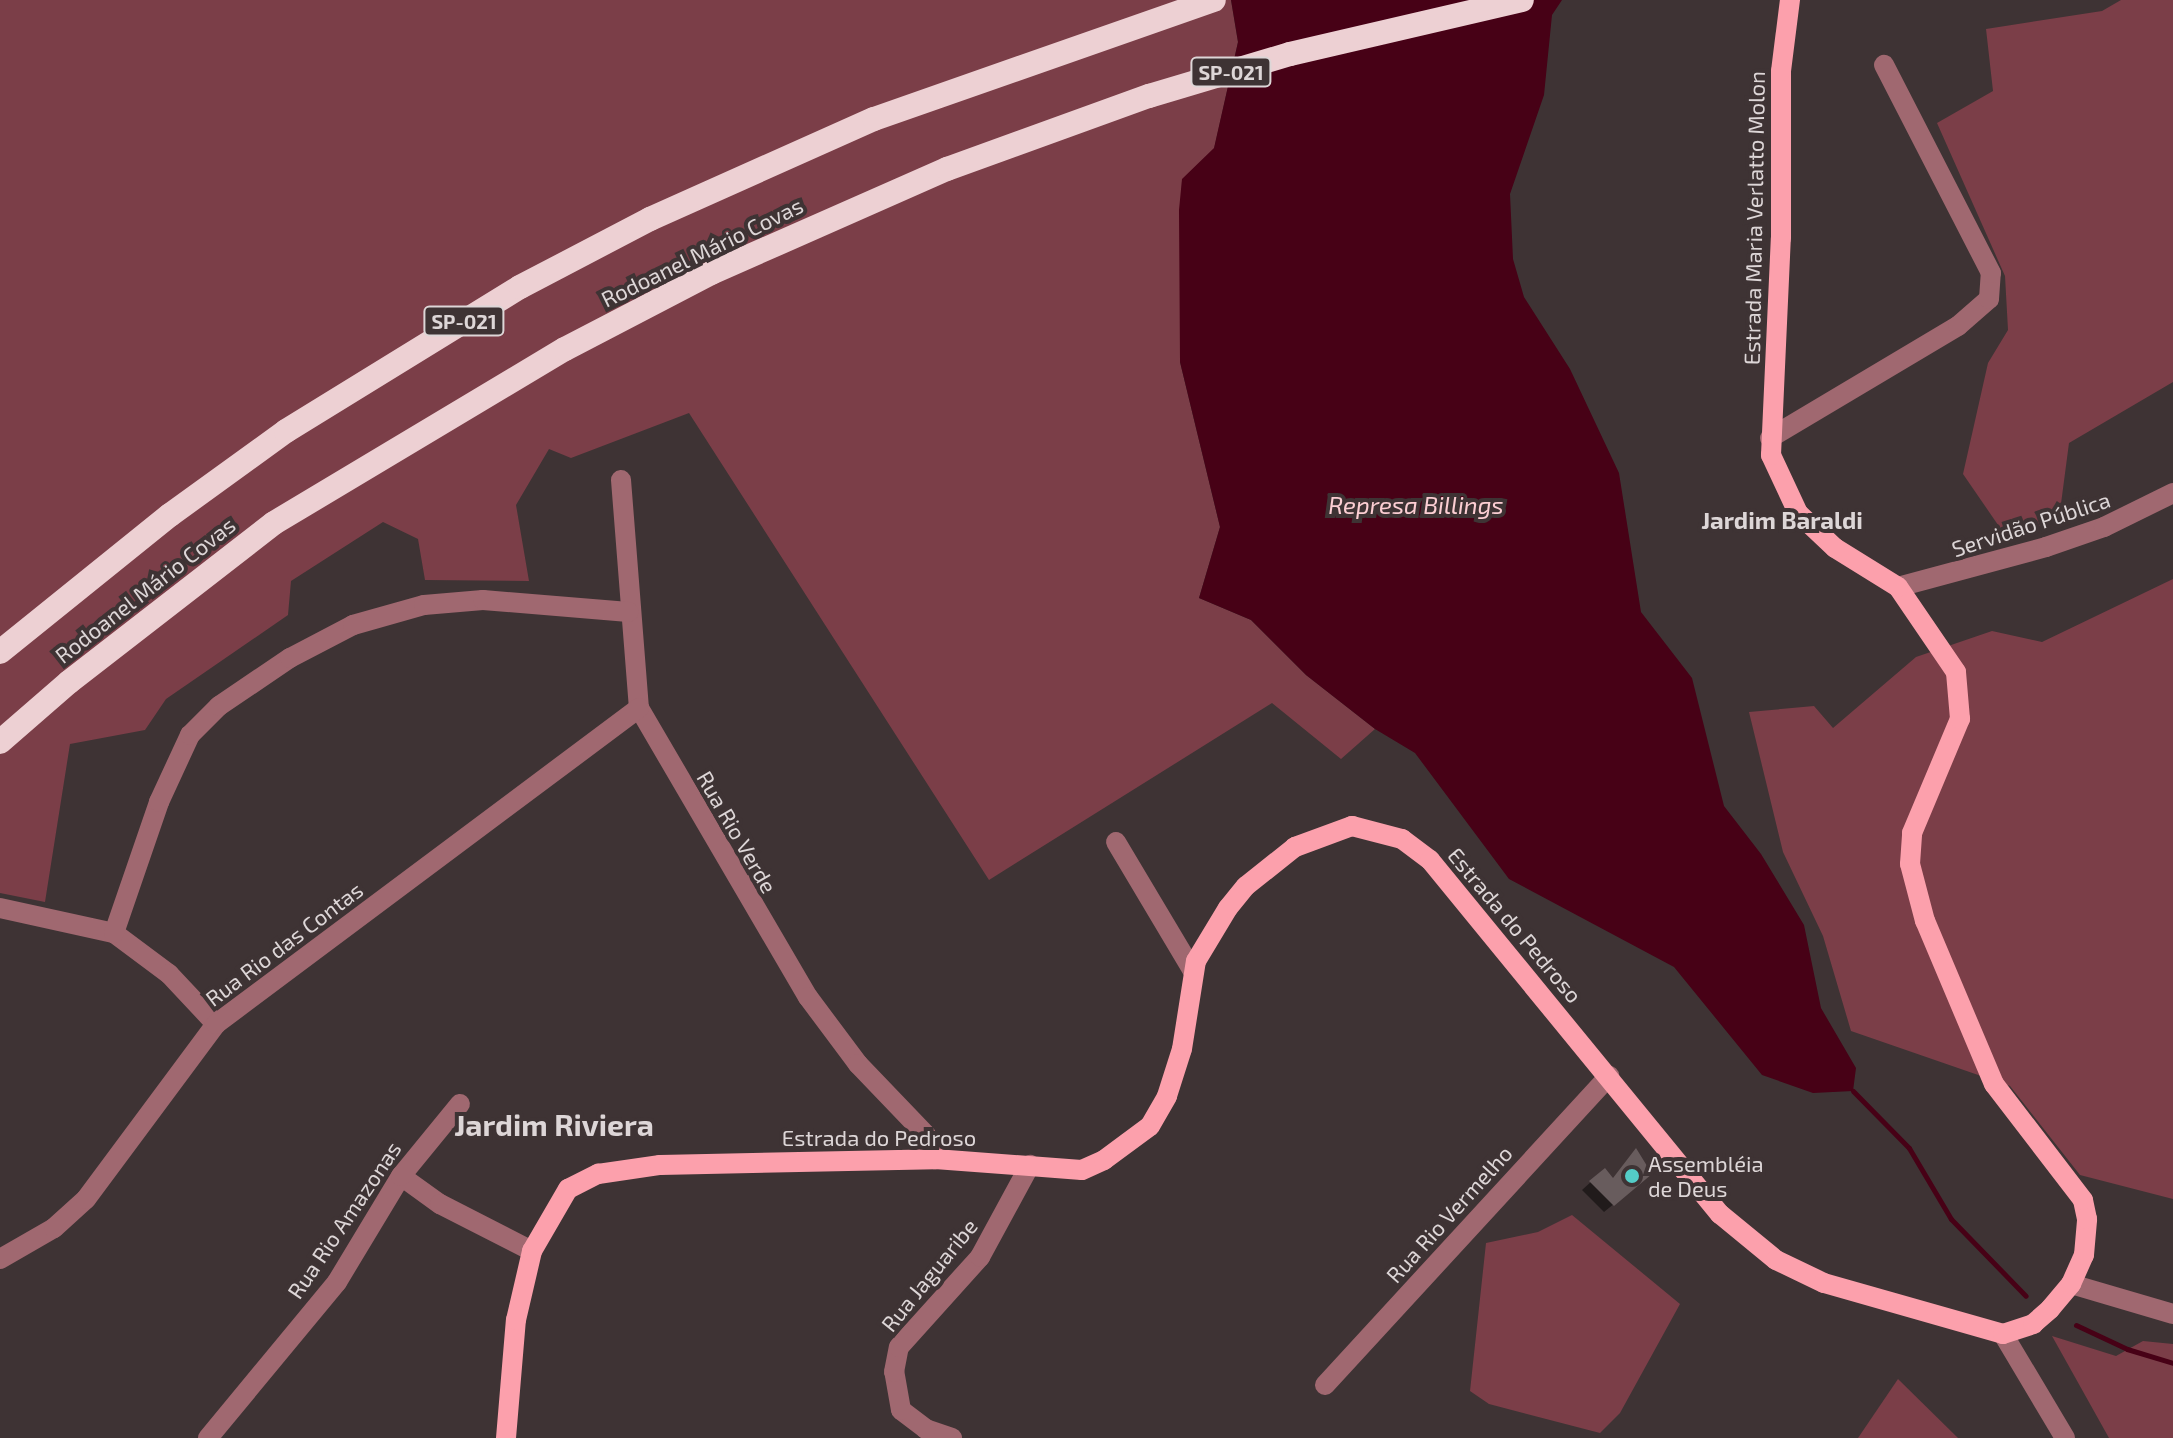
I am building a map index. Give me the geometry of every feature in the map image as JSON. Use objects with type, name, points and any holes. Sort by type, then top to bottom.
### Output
[{"type":"highway","name":"Rodoanel Mário Covas","points":[[0,652],[170,515],[286,431],[520,287],[772,163],[979,80],[1214,0]]},
{"type":"highway","name":"Rodoanel Mário Covas","points":[[0,742],[195,581],[360,468],[711,273],[947,169],[1149,96],[1290,54],[1522,0]]},
{"type":"main road","name":"Estrada Maria Verlatto Molon","points":[[1790,0],[1781,71],[1781,238],[1770,438],[1776,473],[1798,513],[1835,548],[1898,587]]},
{"type":"main road","points":[[1898,587],[1948,654],[1960,691],[1954,738],[1912,833],[1910,864],[1920,904],[1994,1084],[2083,1200],[2087,1236],[2071,1284],[2033,1324],[2003,1334]]},
{"type":"main road","name":"Estrada do Pedroso","points":[[506,1438],[516,1320],[532,1251],[568,1189],[598,1174],[660,1165],[935,1159],[1082,1170],[1124,1149],[1150,1126],[1175,1073],[1193,971],[1207,938],[1228,908],[1275,861],[1326,832],[1352,826],[1375,829],[1402,839],[1430,860],[1720,1214],[1776,1260],[1824,1283],[2003,1334]]},
{"type":"street","points":[[1770,438],[1958,326],[1989,299],[1991,273],[1884,65]]},
{"type":"street","name":"Rua Rio Verde","points":[[621,480],[629,612],[639,708],[808,997],[858,1064],[926,1135],[935,1159]]},
{"type":"street","name":"Servidão Pública","points":[[1898,587],[2075,537],[2173,493]]},
{"type":"street","points":[[114,933],[159,802],[190,735],[219,706],[290,658],[353,625],[424,605],[499,600],[629,612]]},
{"type":"street","name":"Rua Rio das Contas","points":[[0,1259],[54,1228],[86,1199],[216,1024],[639,708]]},
{"type":"street","points":[[1116,842],[1193,971]]},
{"type":"street","points":[[0,908],[114,933],[169,974],[216,1024]]},
{"type":"street","name":"Rua Rio Vermelho","points":[[1325,1385],[1609,1076]]},
{"type":"street","name":"Rua Rio Amazonas","points":[[208,1438],[337,1282],[401,1176],[460,1104]]},
{"type":"street","name":"Rua Jaguaribe","points":[[952,1438],[917,1425],[901,1410],[894,1372],[899,1347],[980,1257],[1030,1165]]},
{"type":"street","points":[[401,1176],[440,1204],[532,1251]]},
{"type":"street","points":[[2071,1284],[2173,1314]]},
{"type":"street","points":[[2003,1334],[2065,1438]]},
{"type":"shaded area","points":[[0,0],[1231,0],[1238,42],[1214,149],[1182,180],[1180,362],[1220,527],[1199,598],[1251,620],[1306,675],[1375,729],[1341,759],[1272,703],[989,880],[689,413],[571,458],[549,449],[516,505],[529,581],[425,580],[418,539],[383,522],[291,581],[288,615],[166,699],[145,730],[70,744],[45,902],[0,893]]},
{"type":"shaded area","points":[[2121,0],[2173,0],[2173,382],[2069,443],[2059,519],[2007,538],[1963,474],[1988,363],[2008,330],[2005,276],[1937,123],[1993,91],[1986,29],[2102,11]]},
{"type":"shaded area","points":[[2173,579],[2173,1199],[2080,1175],[2010,1086],[1851,1031],[1823,936],[1783,852],[1749,712],[1814,706],[1833,728],[1916,657],[1992,631],[2042,642]]},
{"type":"shaded area","points":[[1572,1215],[1680,1304],[1620,1413],[1600,1433],[1489,1404],[1470,1391],[1486,1243],[1538,1232]]},
{"type":"shaded area","points":[[2052,1336],[2116,1356],[2143,1341],[2173,1344],[2173,1438],[2109,1438]]},
{"type":"shaded area","points":[[1898,1379],[1958,1438],[1858,1438]]},
{"type":"water","name":"Represa Billings","points":[[1231,0],[1562,0],[1552,15],[1544,95],[1510,194],[1513,259],[1524,297],[1570,369],[1619,473],[1641,612],[1692,678],[1724,806],[1761,854],[1804,925],[1821,1008],[1856,1068],[1853,1091],[1813,1093],[1762,1075],[1674,967],[1509,879],[1415,753],[1375,729],[1306,675],[1251,620],[1199,598],[1220,527],[1180,362],[1179,210],[1182,179],[1214,148],[1238,42]]},
{"type":"building","name":"Assembléia de Deus","points":[[1636,1148],[1652,1174],[1614,1206],[1589,1181],[1605,1168],[1613,1178]]},
{"type":"waterway","points":[[1853,1091],[1909,1148],[1951,1219],[2026,1296]]},
{"type":"waterway","points":[[2076,1325],[2127,1349],[2173,1363]]},
{"type":"place","name":"Assembléia de Deus","points":[[1632,1176]]},
{"type":"district","name":"Jardim Baraldi","points":[[1782,520]]},
{"type":"district","name":"Jardim Riviera","points":[[554,1124]]}]
